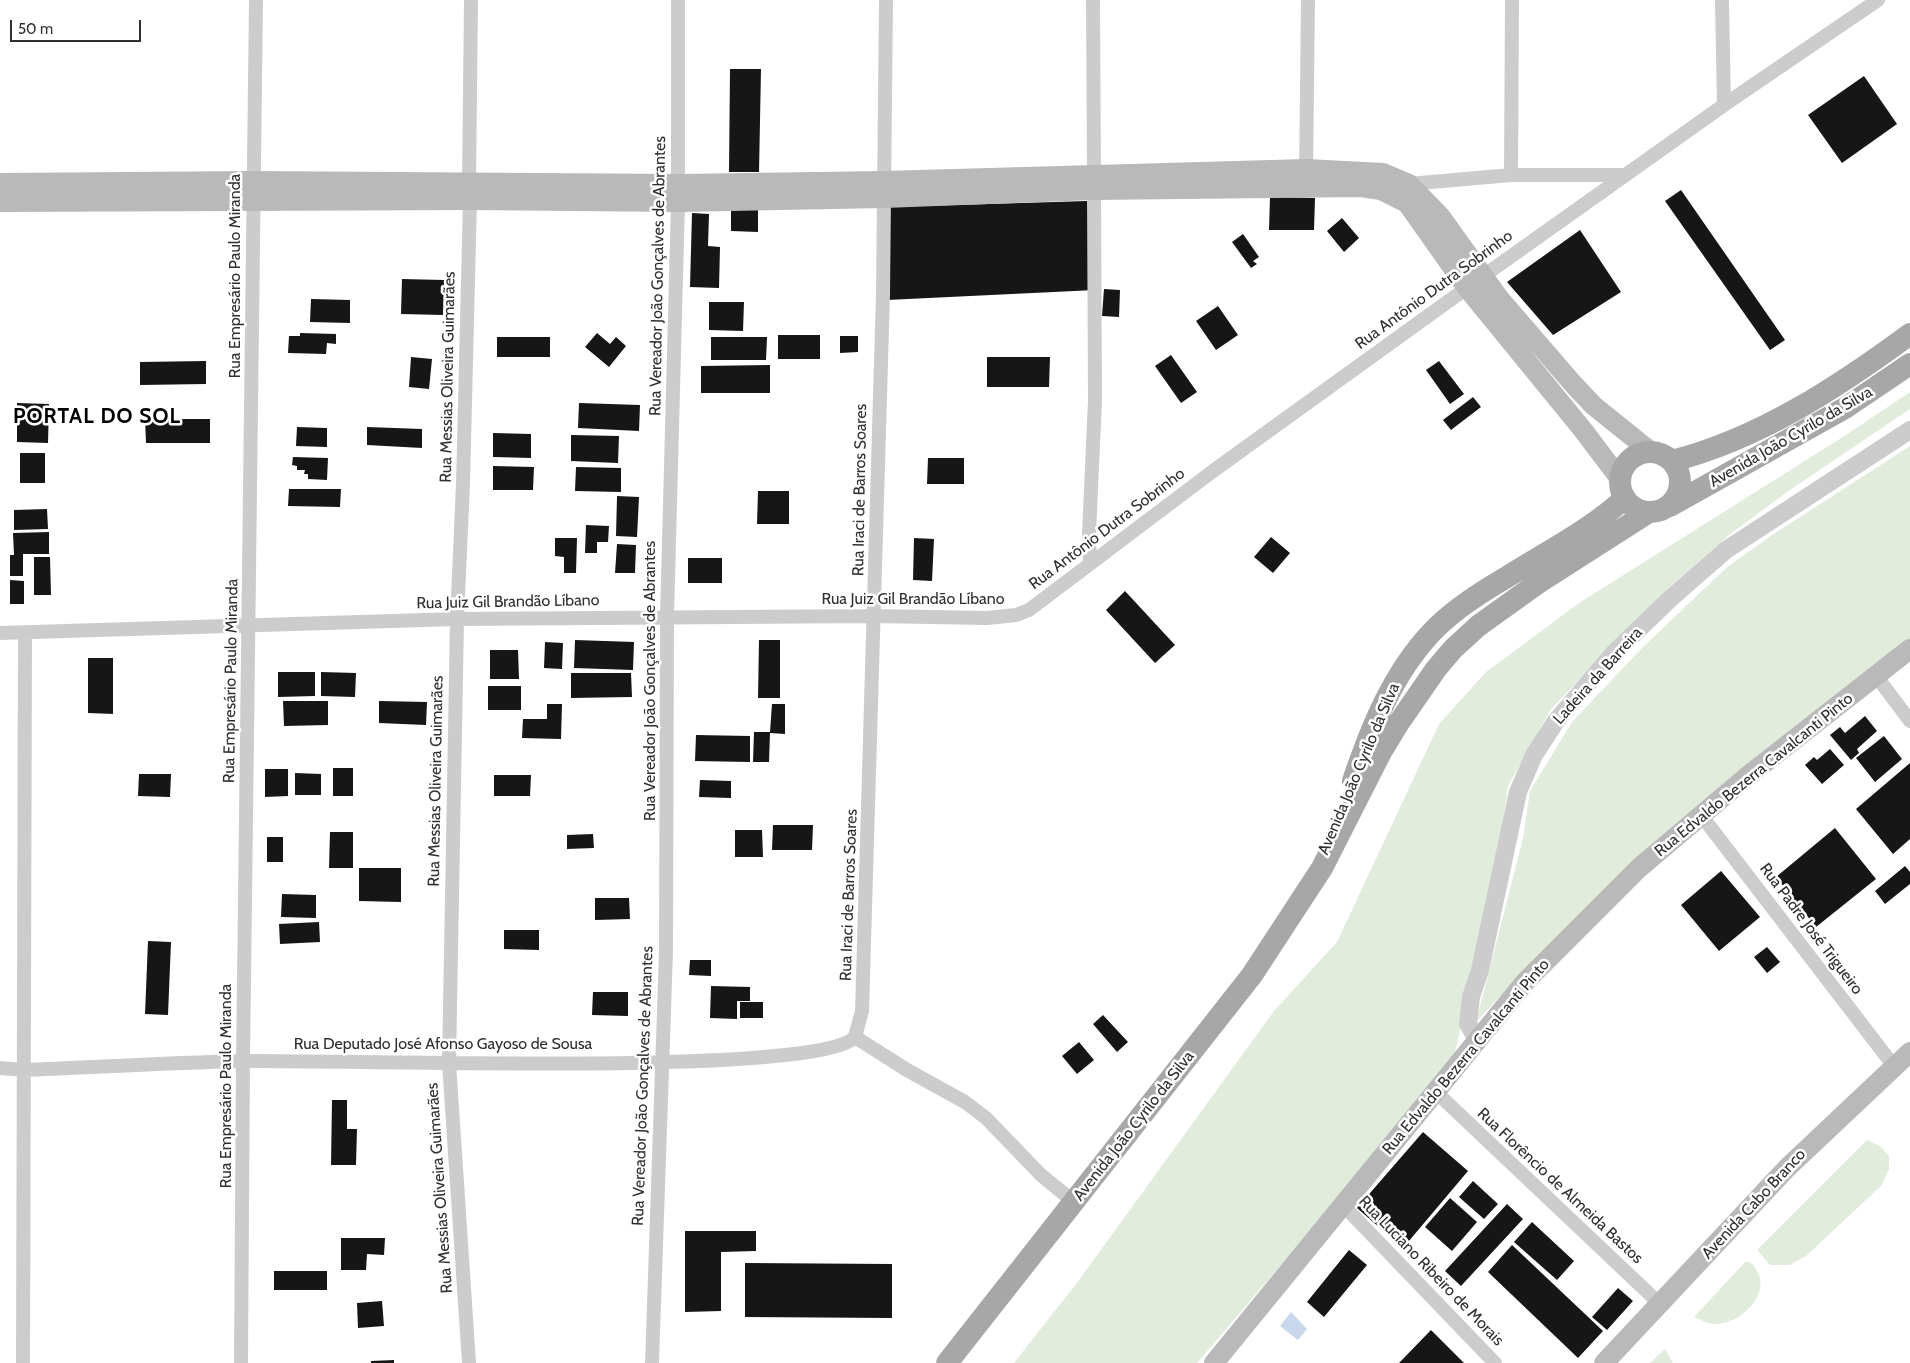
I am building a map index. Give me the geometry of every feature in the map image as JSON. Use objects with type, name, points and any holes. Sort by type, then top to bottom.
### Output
[{"type":"main road","points":[[0,183],[253,181],[470,192],[678,193],[884,190],[1094,183],[1306,179],[1383,173],[1409,184],[1441,217],[1475,282],[1584,430],[1635,509],[1659,509],[1677,498],[1681,481],[1678,470],[1668,456],[1650,451],[1594,406],[1475,282],[1407,203],[1381,190],[1306,179]]},
{"type":"main road","points":[[0,202],[253,202],[470,192]]},
{"type":"main road","name":"Avenida João Cyrilo da Silva","points":[[1672,461],[1717,448],[1755,431],[1856,371],[1910,334]]},
{"type":"main road","name":"Avenida João Cyrilo da Silva","points":[[947,1363],[1252,975],[1322,868],[1398,724],[1453,648],[1478,626],[1538,583],[1659,509],[1845,408],[1910,364]]},
{"type":"main road","name":"Avenida João Cyrilo da Silva","points":[[1313,882],[1386,699],[1397,678],[1420,646],[1454,613],[1502,580],[1586,530],[1622,489],[1628,461],[1636,455],[1650,451]]},
{"type":"main road","name":"Rua Edvaldo Bezerra Cavalcanti Pinto","points":[[1214,1363],[1342,1204],[1436,1093],[1524,982],[1639,868],[1701,814],[1877,677],[1910,649]]},
{"type":"main road","name":"Avenida Cabo Branco","points":[[1604,1363],[1787,1168],[1893,1065],[1910,1052]]},
{"type":"street","name":"Rua Empresário Paulo Miranda","points":[[241,1363],[256,0]]},
{"type":"street","name":"Rua Messias Oliveira Guimarães","points":[[469,1363],[449,1063],[457,619],[463,484],[470,192],[471,0]]},
{"type":"street","name":"Rua Vereador João Gonçalves de Abrantes","points":[[652,1363],[657,1164],[663,1062],[666,952],[667,617],[678,193],[678,0]]},
{"type":"street","name":"Rua Iraci de Barros Soares","points":[[855,1037],[862,1011],[874,616],[884,190],[886,0]]},
{"type":"street","points":[[1090,563],[1088,534],[1095,400],[1093,0]]},
{"type":"street","points":[[1306,179],[1308,0]]},
{"type":"street","points":[[1511,175],[1512,0]]},
{"type":"street","points":[[1722,0],[1724,105]]},
{"type":"street","name":"Rua Antônio Dutra Sobrinho","points":[[1016,616],[1028,610],[1475,282],[1724,105],[1878,0]]},
{"type":"street","points":[[1409,184],[1511,175],[1626,175]]},
{"type":"street","name":"Ladeira da Barreira","points":[[1478,1040],[1468,1024],[1471,997],[1480,970],[1518,792],[1534,755],[1556,721],[1614,653],[1672,597],[1726,550],[1910,430]]},
{"type":"street","name":"Rua Juiz Gil Brandão Líbano","points":[[0,633],[25,634],[457,619],[874,616],[944,618],[1016,616]]},
{"type":"street","points":[[24,1363],[25,634]]},
{"type":"street","points":[[1877,677],[1910,721]]},
{"type":"street","name":"Rua Padre José Trigueiro","points":[[1701,814],[1893,1065]]},
{"type":"street","points":[[855,1037],[907,1070],[965,1102],[986,1118],[1041,1175],[1074,1202]]},
{"type":"street","name":"Rua Deputado José Afonso Gayoso de Sousa","points":[[0,1068],[24,1070],[243,1061],[449,1063],[663,1062],[788,1056],[843,1046],[855,1037]]},
{"type":"street","name":"Rua Florêncio de Almeida Bastos","points":[[1436,1093],[1660,1304]]},
{"type":"street","name":"Rua Luciano Ribeiro de Morais","points":[[1342,1204],[1495,1363]]},
{"type":"green space","points":[[1910,392],[1910,409],[1787,492],[1733,532],[1669,587],[1551,709],[1508,786],[1496,874],[1455,1053],[1406,1119],[1197,1363],[1014,1363],[1079,1280],[1274,1011],[1337,942],[1439,724],[1486,672],[1579,603],[1846,435]]},
{"type":"green space","points":[[1910,446],[1910,642],[1510,986],[1476,1022],[1523,838],[1530,791],[1572,722],[1642,648],[1726,568],[1772,535]]},
{"type":"green space","points":[[1867,1140],[1880,1146],[1889,1156],[1889,1169],[1881,1186],[1806,1256],[1790,1265],[1770,1265],[1757,1250]]},
{"type":"green space","points":[[1746,1261],[1755,1268],[1761,1284],[1759,1293],[1748,1309],[1731,1321],[1722,1323],[1711,1324],[1694,1317]]},
{"type":"green space","points":[[1665,1349],[1673,1363],[1650,1363]]},
{"type":"water","points":[[1291,1312],[1307,1329],[1298,1340],[1280,1326]]},
{"type":"building","points":[[730,69],[761,69],[759,172],[729,172]]},
{"type":"building","points":[[1864,76],[1897,124],[1842,163],[1808,115]]},
{"type":"building","points":[[1681,190],[1785,340],[1770,350],[1665,201]]},
{"type":"building","points":[[1270,197],[1315,198],[1314,230],[1269,230]]},
{"type":"building","points":[[1087,201],[1095,290],[887,300],[889,207]]},
{"type":"building","points":[[731,207],[758,207],[758,232],[731,231]]},
{"type":"building","points":[[692,213],[709,214],[708,246],[720,247],[719,288],[690,287]]},
{"type":"building","points":[[1342,218],[1359,238],[1344,252],[1327,231]]},
{"type":"building","points":[[1580,230],[1621,292],[1553,335],[1507,282]]},
{"type":"building","points":[[1243,234],[1259,257],[1253,261],[1257,264],[1251,268],[1232,242]]},
{"type":"building","points":[[402,279],[444,280],[443,315],[401,314]]},
{"type":"building","points":[[1104,289],[1120,290],[1119,317],[1102,316]]},
{"type":"building","points":[[311,299],[350,300],[350,323],[310,322]]},
{"type":"building","points":[[709,302],[744,302],[743,331],[709,330]]},
{"type":"building","points":[[1218,306],[1238,335],[1216,350],[1196,321]]},
{"type":"building","points":[[300,333],[336,334],[336,344],[327,343],[326,354],[288,353],[289,336],[300,336]]},
{"type":"building","points":[[597,333],[610,344],[616,337],[626,346],[609,367],[585,347]]},
{"type":"building","points":[[778,335],[820,335],[820,359],[778,359]]},
{"type":"building","points":[[840,336],[858,336],[858,352],[840,353]]},
{"type":"building","points":[[497,337],[550,337],[550,357],[497,357]]},
{"type":"building","points":[[711,337],[767,337],[766,360],[711,360]]},
{"type":"building","points":[[1171,355],[1197,392],[1181,403],[1155,366]]},
{"type":"building","points":[[411,357],[432,359],[429,389],[409,387]]},
{"type":"building","points":[[987,357],[1050,357],[1049,387],[987,387]]},
{"type":"building","points":[[206,361],[206,384],[140,385],[140,362]]},
{"type":"building","points":[[1439,361],[1464,394],[1450,404],[1426,370]]},
{"type":"building","points":[[770,365],[770,393],[701,393],[701,366]]},
{"type":"building","points":[[1473,397],[1481,407],[1451,430],[1443,420]]},
{"type":"building","points":[[17,403],[49,404],[48,443],[17,442]]},
{"type":"building","points":[[579,403],[640,405],[639,431],[578,428]]},
{"type":"building","points":[[145,419],[210,419],[210,443],[146,443]]},
{"type":"building","points":[[297,427],[327,428],[327,447],[296,446]]},
{"type":"building","points":[[367,427],[422,429],[422,448],[367,445]]},
{"type":"building","points":[[493,433],[531,434],[531,458],[493,457]]},
{"type":"building","points":[[571,435],[619,436],[618,463],[571,461]]},
{"type":"building","points":[[20,453],[45,453],[45,483],[20,483]]},
{"type":"building","points":[[293,457],[328,458],[327,480],[308,479],[308,474],[304,474],[305,470],[297,470],[297,466],[292,465]]},
{"type":"building","points":[[928,458],[964,458],[964,484],[927,484]]},
{"type":"building","points":[[493,466],[534,467],[533,490],[493,490]]},
{"type":"building","points":[[576,467],[621,468],[621,492],[575,491]]},
{"type":"building","points":[[289,489],[341,489],[340,507],[288,506]]},
{"type":"building","points":[[758,491],[789,491],[789,524],[757,524]]},
{"type":"building","points":[[617,496],[639,497],[637,537],[616,536]]},
{"type":"building","points":[[47,509],[48,529],[14,530],[14,510]]},
{"type":"building","points":[[586,525],[609,526],[608,542],[597,542],[597,553],[585,553]]},
{"type":"building","points":[[49,532],[49,554],[23,554],[23,576],[10,576],[10,555],[14,555],[13,533]]},
{"type":"building","points":[[1271,537],[1290,553],[1273,573],[1254,557]]},
{"type":"building","points":[[555,538],[577,538],[576,573],[564,573],[564,557],[555,556]]},
{"type":"building","points":[[914,538],[934,539],[932,581],[913,580]]},
{"type":"building","points":[[617,544],[636,545],[635,573],[615,573]]},
{"type":"building","points":[[34,557],[50,557],[51,595],[34,595]]},
{"type":"building","points":[[688,558],[722,558],[722,583],[688,583]]},
{"type":"building","points":[[10,580],[24,581],[24,604],[10,604]]},
{"type":"building","points":[[1125,591],[1175,645],[1155,663],[1106,610]]},
{"type":"building","points":[[575,640],[634,642],[633,670],[574,668]]},
{"type":"building","points":[[759,640],[780,640],[780,698],[758,698]]},
{"type":"building","points":[[545,642],[563,643],[562,669],[544,668]]},
{"type":"building","points":[[490,650],[518,650],[519,679],[490,679]]},
{"type":"building","points":[[88,658],[113,658],[113,714],[88,713]]},
{"type":"building","points":[[278,672],[315,672],[315,696],[278,697]]},
{"type":"building","points":[[321,672],[356,673],[355,697],[321,696]]},
{"type":"building","points":[[571,673],[631,673],[632,697],[571,698]]},
{"type":"building","points":[[488,686],[521,686],[521,710],[488,710]]},
{"type":"building","points":[[283,701],[328,701],[328,725],[284,726]]},
{"type":"building","points":[[379,701],[427,702],[426,725],[379,723]]},
{"type":"building","points":[[547,704],[562,704],[561,739],[522,738],[523,719],[547,719]]},
{"type":"building","points":[[772,704],[785,704],[785,734],[770,733],[769,762],[753,762],[754,732],[770,732]]},
{"type":"building","points":[[1865,716],[1877,731],[1857,749],[1859,753],[1851,760],[1830,735],[1840,727],[1845,733]]},
{"type":"building","points":[[696,735],[750,736],[750,762],[695,761]]},
{"type":"building","points":[[1884,736],[1902,759],[1875,782],[1856,758]]},
{"type":"building","points":[[1830,749],[1844,765],[1822,784],[1805,765],[1814,757],[1817,760]]},
{"type":"building","points":[[1910,763],[1910,839],[1893,854],[1856,809]]},
{"type":"building","points":[[333,768],[353,768],[353,796],[333,796]]},
{"type":"building","points":[[265,769],[288,769],[288,796],[265,797]]},
{"type":"building","points":[[295,773],[321,774],[321,795],[295,795]]},
{"type":"building","points":[[139,774],[171,774],[170,797],[138,796]]},
{"type":"building","points":[[494,775],[531,775],[530,796],[494,796]]},
{"type":"building","points":[[700,780],[731,781],[731,798],[699,797]]},
{"type":"building","points":[[773,825],[813,825],[812,850],[772,850]]},
{"type":"building","points":[[1835,828],[1876,879],[1816,927],[1776,877]]},
{"type":"building","points":[[735,830],[762,830],[763,857],[735,857]]},
{"type":"building","points":[[330,832],[353,832],[353,868],[329,868]]},
{"type":"building","points":[[593,834],[594,848],[567,849],[567,835]]},
{"type":"building","points":[[267,837],[283,837],[283,862],[267,862]]},
{"type":"building","points":[[1905,866],[1910,872],[1910,884],[1885,904],[1875,891]]},
{"type":"building","points":[[359,868],[401,868],[401,902],[359,901]]},
{"type":"building","points":[[1721,871],[1760,917],[1719,951],[1681,905]]},
{"type":"building","points":[[282,894],[316,895],[316,918],[281,917]]},
{"type":"building","points":[[595,898],[629,898],[630,919],[595,920]]},
{"type":"building","points":[[319,922],[320,942],[280,944],[279,924]]},
{"type":"building","points":[[504,930],[539,930],[539,950],[504,949]]},
{"type":"building","points":[[148,941],[171,942],[168,1015],[145,1014]]},
{"type":"building","points":[[1767,947],[1780,962],[1767,973],[1754,957]]},
{"type":"building","points":[[690,960],[711,960],[711,976],[689,975]]},
{"type":"building","points":[[711,986],[750,987],[750,1001],[737,1001],[737,1019],[710,1018]]},
{"type":"building","points":[[593,992],[628,992],[628,1016],[592,1015]]},
{"type":"building","points":[[740,1002],[763,1002],[763,1018],[740,1018]]},
{"type":"building","points":[[1103,1015],[1128,1042],[1117,1052],[1093,1024]]},
{"type":"building","points":[[1079,1042],[1094,1060],[1077,1074],[1062,1056]]},
{"type":"building","points":[[332,1100],[347,1100],[347,1129],[357,1129],[356,1165],[331,1165]]},
{"type":"building","points":[[1423,1132],[1468,1171],[1403,1248],[1357,1208]]},
{"type":"building","points":[[1473,1181],[1498,1204],[1484,1219],[1459,1197]]},
{"type":"building","points":[[1450,1198],[1477,1222],[1452,1251],[1425,1227]]},
{"type":"building","points":[[1507,1204],[1523,1219],[1461,1286],[1445,1271]]},
{"type":"building","points":[[1532,1222],[1574,1261],[1557,1280],[1514,1242]]},
{"type":"building","points":[[685,1231],[756,1231],[756,1251],[721,1252],[721,1311],[685,1312]]},
{"type":"building","points":[[341,1238],[385,1238],[384,1255],[367,1254],[366,1270],[341,1270]]},
{"type":"building","points":[[1512,1245],[1603,1331],[1578,1358],[1488,1272]]},
{"type":"building","points":[[1349,1250],[1367,1265],[1324,1317],[1307,1302]]},
{"type":"building","points":[[745,1263],[892,1264],[892,1318],[745,1317]]},
{"type":"building","points":[[274,1271],[327,1271],[327,1290],[274,1290]]},
{"type":"building","points":[[1618,1288],[1633,1301],[1607,1330],[1592,1317]]},
{"type":"building","points":[[382,1301],[384,1326],[358,1328],[357,1303]]},
{"type":"building","points":[[1431,1330],[1464,1363],[1399,1363]]},
{"type":"building","points":[[394,1360],[394,1363],[371,1363],[371,1361]]},
{"type":"district","name":"PORTAL DO SOL","points":[[97,417]]}]
